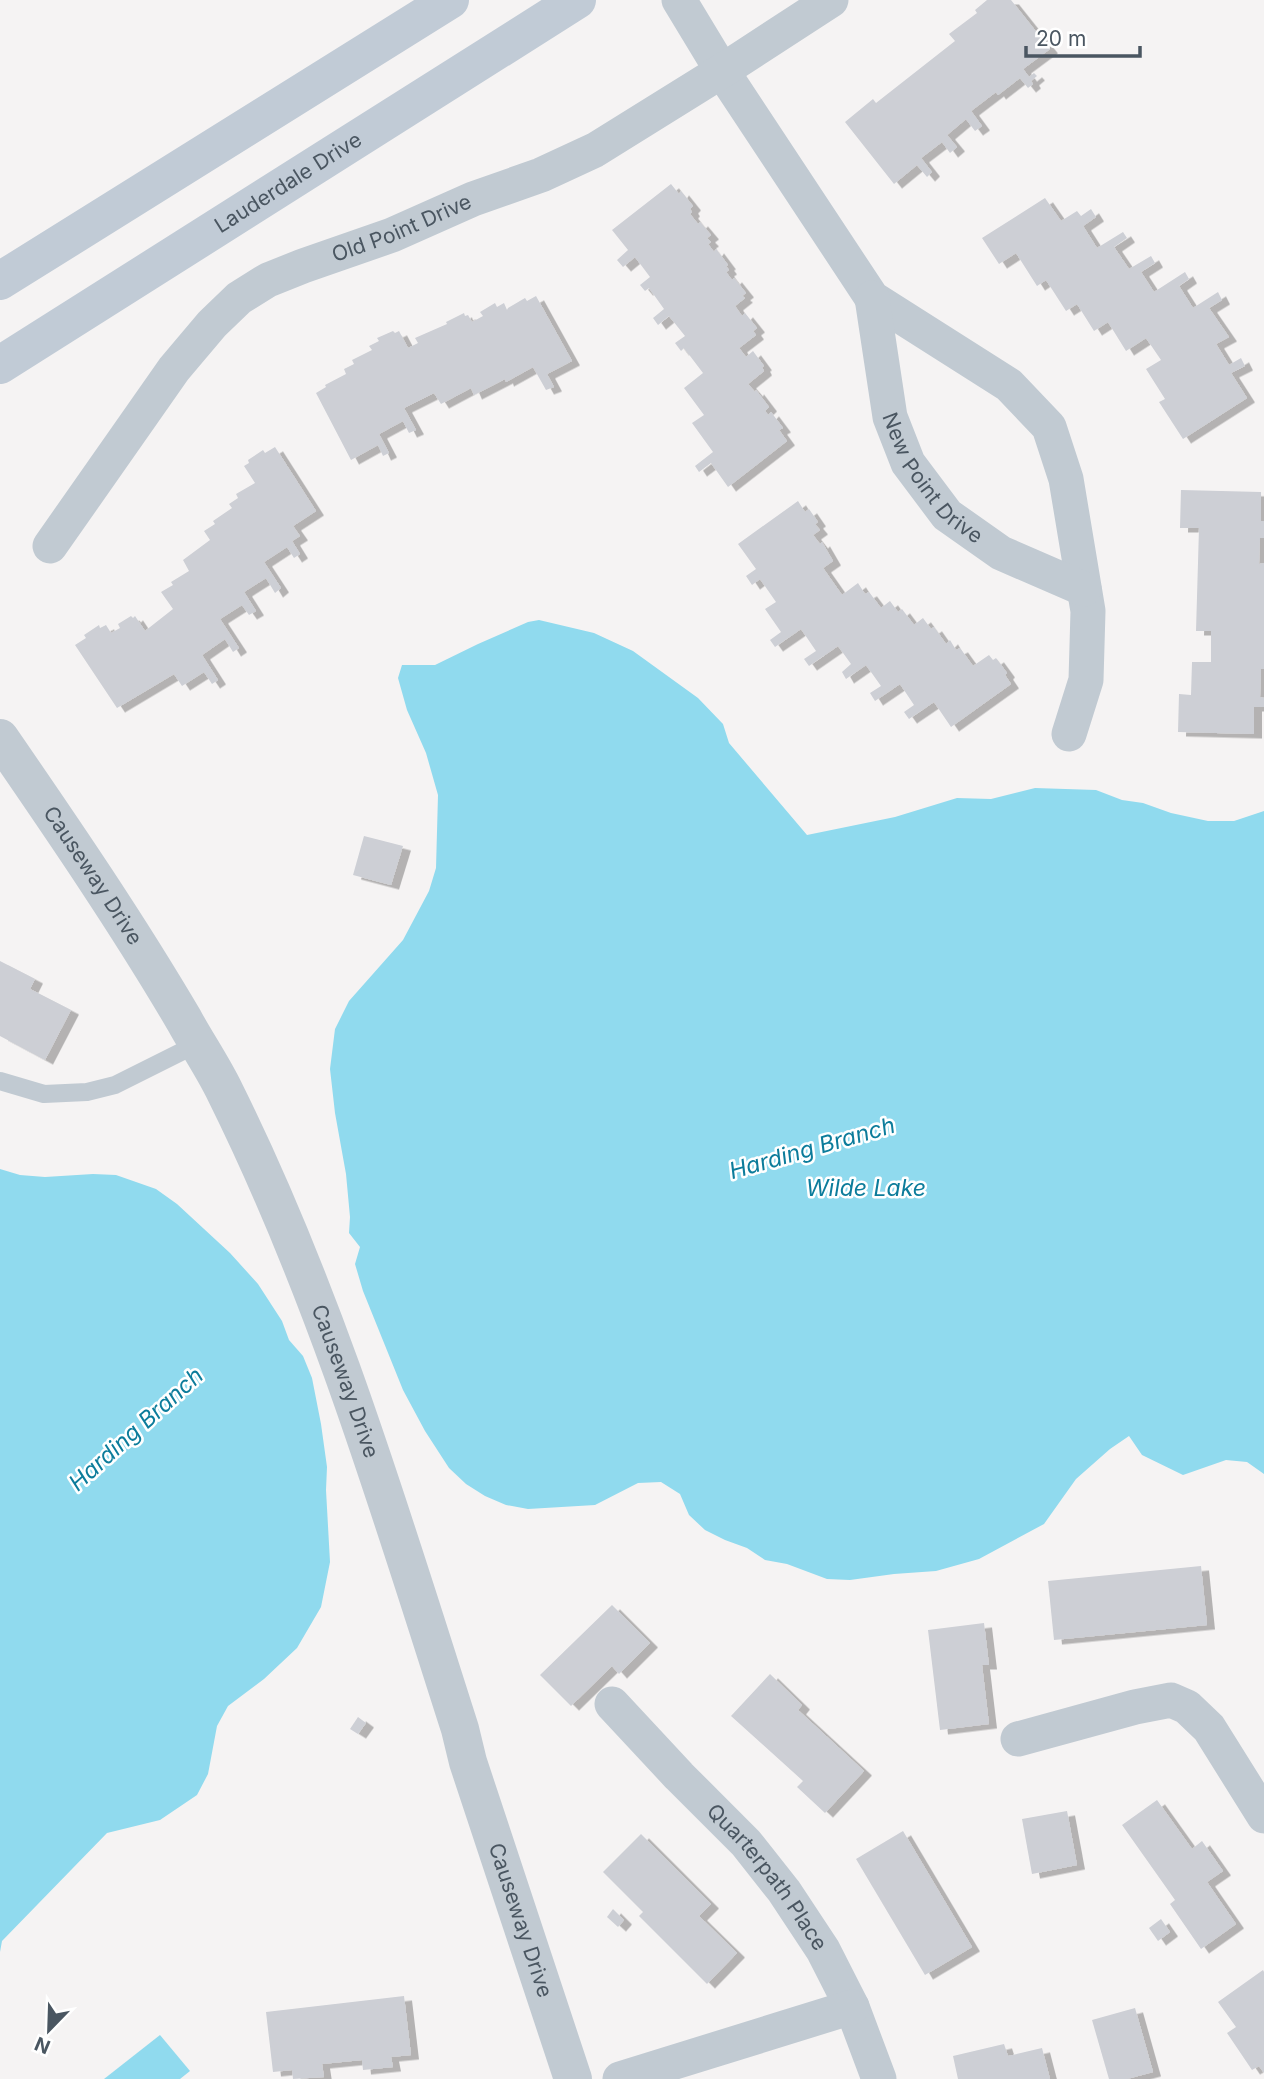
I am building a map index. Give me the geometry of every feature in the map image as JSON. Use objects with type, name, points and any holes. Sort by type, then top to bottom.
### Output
[{"type":"main road","points":[[0,281],[450,0]]},
{"type":"main road","name":"Lauderdale Drive","points":[[0,365],[577,0]]},
{"type":"street","name":"New Point Drive","points":[[678,0],[872,298],[1009,385],[1049,427],[1066,480],[1088,611],[1086,680],[1069,734]]},
{"type":"street","name":"Old Point Drive","points":[[50,546],[174,369],[212,324],[239,298],[268,281],[303,266],[392,235],[473,199],[541,175],[595,150],[831,0]]},
{"type":"street","name":"New Point Drive","points":[[872,298],[890,417],[908,463],[947,515],[1001,553],[1084,589]]},
{"type":"street","name":"Causeway Drive","points":[[0,738],[146,955],[223,1088],[263,1169],[309,1280],[382,1486],[460,1728],[468,1762],[573,2079]]},
{"type":"street","points":[[1018,1740],[1135,1707],[1171,1700],[1187,1707],[1209,1728],[1264,1816]]},
{"type":"street","name":"Quarterpath Place","points":[[612,1704],[746,1843],[776,1881],[823,1950],[852,2007],[879,2079]]},
{"type":"street","points":[[620,2079],[852,2007]]},
{"type":"lane","points":[[0,1081],[44,1094],[87,1092],[115,1085],[198,1044]]},
{"type":"water","name":"Wilde Lake","points":[[539,620],[594,633],[633,651],[698,698],[723,724],[729,743],[807,835],[895,817],[957,798],[991,799],[1035,788],[1096,790],[1122,800],[1208,821],[1234,821],[1264,811],[1264,1474],[1247,1462],[1226,1460],[1183,1475],[1142,1455],[1129,1436],[1076,1479],[1044,1524],[979,1559],[936,1571],[850,1580],[827,1579],[787,1564],[765,1560],[747,1548],[705,1530],[689,1515],[680,1494],[661,1482],[638,1483],[595,1505],[528,1509],[506,1505],[485,1496],[466,1484],[449,1468],[403,1390],[363,1291],[355,1264],[360,1247],[349,1233],[346,1174],[330,1069],[335,1029],[349,1001],[403,940],[429,891],[436,868],[438,795],[426,753],[407,710],[398,678],[402,665],[435,665],[528,622]]},
{"type":"water","name":"Harding Branch","points":[[0,1169],[20,1175],[45,1177],[116,1175],[156,1189],[177,1204],[230,1253],[258,1284],[282,1321],[289,1340],[303,1356],[312,1378],[327,1467],[330,1562],[321,1607],[297,1648],[264,1679],[228,1706],[217,1726],[208,1774],[197,1795],[160,1820],[107,1833],[2,1941],[0,1952]]},
{"type":"water","points":[[160,2035],[190,2071],[180,2079],[104,2079]]},
{"type":"building","points":[[987,0],[1011,0],[1050,49],[1023,69],[1029,77],[1034,73],[1037,76],[1031,81],[1033,84],[1028,88],[1020,78],[998,95],[996,92],[971,111],[982,126],[975,131],[966,119],[947,135],[957,147],[950,153],[942,142],[921,158],[932,172],[927,177],[917,165],[894,184],[845,122],[873,99],[876,103],[955,41],[949,34],[977,13],[975,10]]},
{"type":"building","points":[[671,184],[679,194],[681,191],[693,206],[690,214],[711,235],[707,238],[711,242],[708,244],[714,252],[716,249],[728,265],[726,266],[729,270],[726,272],[746,293],[742,296],[745,298],[735,306],[742,316],[745,313],[757,328],[753,331],[756,335],[739,348],[746,357],[753,351],[764,366],[764,371],[748,384],[769,407],[765,411],[768,415],[771,412],[783,428],[779,430],[787,441],[728,487],[711,463],[699,472],[695,466],[713,452],[692,423],[704,415],[684,388],[703,373],[684,348],[681,351],[675,343],[685,336],[669,316],[658,325],[653,318],[664,309],[649,288],[645,291],[640,285],[650,277],[635,257],[623,267],[617,260],[628,250],[612,230]]},
{"type":"building","points":[[1045,198],[1061,221],[1077,211],[1081,216],[1091,209],[1096,217],[1083,226],[1097,248],[1123,232],[1127,238],[1114,247],[1129,269],[1151,256],[1155,263],[1141,272],[1154,292],[1185,272],[1189,279],[1179,286],[1193,308],[1218,292],[1222,300],[1209,308],[1229,337],[1216,344],[1229,365],[1241,358],[1245,366],[1231,373],[1247,398],[1183,439],[1159,402],[1165,399],[1146,369],[1161,360],[1146,338],[1126,351],[1108,322],[1094,331],[1077,304],[1066,311],[1046,280],[1037,286],[1016,253],[999,264],[982,238]]},
{"type":"building","points":[[536,296],[572,361],[547,374],[554,387],[546,390],[533,367],[474,395],[471,388],[441,404],[434,393],[404,408],[416,430],[409,433],[403,421],[379,434],[389,453],[383,456],[378,445],[351,460],[316,393],[346,374],[344,369],[354,364],[352,360],[372,350],[369,346],[379,341],[377,338],[393,331],[399,331],[408,348],[418,343],[415,338],[464,313],[472,322],[483,316],[480,312],[495,303],[497,307],[504,303],[507,310],[525,298],[527,301]]},
{"type":"building","points":[[275,447],[316,511],[293,526],[300,536],[292,541],[300,554],[294,558],[287,547],[264,562],[281,588],[275,593],[266,578],[244,592],[256,611],[249,615],[242,605],[220,619],[239,648],[233,652],[225,639],[202,655],[218,680],[212,684],[204,672],[182,686],[174,674],[117,708],[75,645],[99,625],[100,628],[106,625],[111,633],[120,628],[118,624],[131,616],[135,616],[145,631],[173,609],[161,592],[189,571],[183,560],[210,540],[204,531],[232,508],[229,504],[238,498],[236,494],[255,483],[244,466],[249,463],[248,460],[263,450],[265,453]]},
{"type":"building","points":[[1181,490],[1261,492],[1264,538],[1260,538],[1259,564],[1264,563],[1264,669],[1261,669],[1260,697],[1264,698],[1264,707],[1254,707],[1254,734],[1178,732],[1179,694],[1191,695],[1192,662],[1211,662],[1211,631],[1196,631],[1199,528],[1180,528]]},
{"type":"building","points":[[798,501],[805,512],[809,509],[818,522],[815,524],[820,530],[813,535],[820,544],[822,542],[833,561],[823,568],[842,595],[858,583],[865,594],[869,592],[881,608],[890,601],[898,612],[902,609],[914,625],[923,618],[931,629],[934,627],[946,644],[950,640],[956,650],[960,648],[973,666],[989,655],[993,660],[996,658],[1011,684],[951,727],[934,702],[909,719],[904,712],[914,705],[900,684],[875,701],[870,693],[881,686],[866,665],[846,679],[842,672],[851,664],[838,646],[809,666],[804,659],[816,651],[801,629],[775,647],[770,640],[781,632],[765,609],[776,602],[760,579],[752,585],[746,576],[756,569],[738,544]]},
{"type":"building","points":[[364,836],[403,846],[391,885],[353,875]]},
{"type":"building","points":[[0,961],[35,979],[30,989],[71,1010],[45,1060],[0,1036]]},
{"type":"building","points":[[1201,1566],[1207,1625],[1054,1640],[1048,1581]]},
{"type":"building","points":[[612,1605],[650,1643],[619,1674],[612,1666],[571,1706],[540,1675]]},
{"type":"building","points":[[984,1623],[989,1665],[982,1665],[989,1724],[940,1730],[928,1630]]},
{"type":"building","points":[[770,1674],[802,1705],[798,1710],[864,1771],[825,1813],[797,1787],[803,1781],[731,1716]]},
{"type":"building","points":[[358,1717],[366,1723],[358,1734],[350,1729]]},
{"type":"building","points":[[1157,1800],[1192,1849],[1202,1841],[1223,1871],[1207,1882],[1236,1924],[1201,1949],[1170,1904],[1175,1900],[1122,1825]]},
{"type":"building","points":[[1067,1811],[1077,1865],[1032,1874],[1022,1819]]},
{"type":"building","points":[[903,1831],[972,1947],[925,1975],[856,1859]]},
{"type":"building","points":[[641,1834],[711,1904],[699,1916],[737,1953],[707,1984],[639,1916],[643,1912],[603,1872]]},
{"type":"building","points":[[613,1909],[624,1920],[618,1927],[607,1917]]},
{"type":"building","points":[[1161,1919],[1170,1932],[1158,1941],[1149,1928]]},
{"type":"building","points":[[1263,1970],[1264,2073],[1259,2066],[1252,2070],[1227,2033],[1236,2027],[1218,2002]]},
{"type":"building","points":[[404,1996],[411,2055],[391,2057],[393,2067],[363,2070],[362,2060],[322,2064],[324,2077],[293,2079],[292,2070],[273,2072],[266,2012]]},
{"type":"building","points":[[1135,2008],[1153,2072],[1127,2079],[1109,2079],[1092,2020]]},
{"type":"building","points":[[1004,2044],[1008,2056],[1042,2048],[1050,2079],[958,2079],[953,2056]]}]
